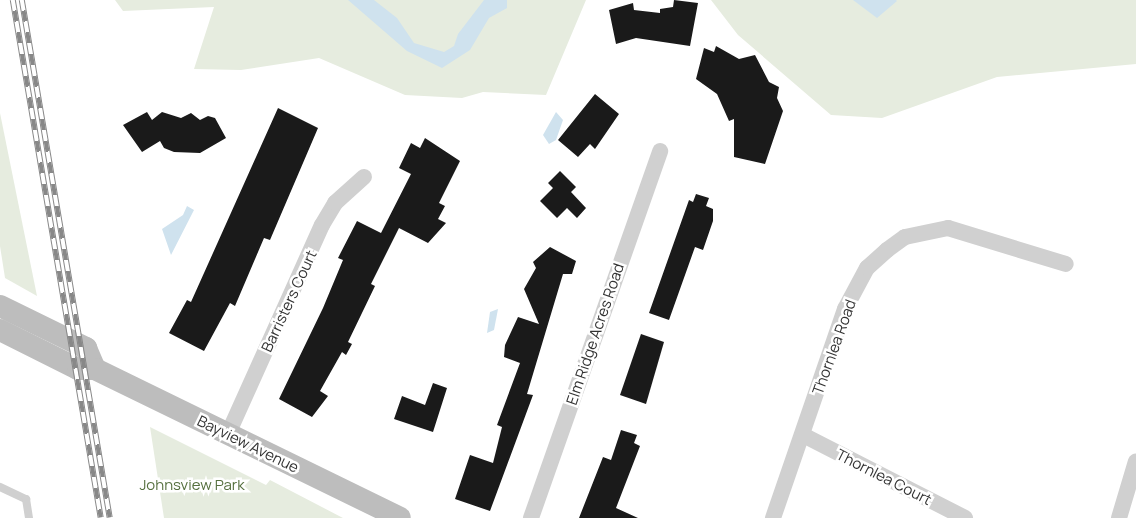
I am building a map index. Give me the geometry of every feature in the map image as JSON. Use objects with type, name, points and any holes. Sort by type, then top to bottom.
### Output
[{"type":"main road","points":[[0,306],[86,348],[95,368]]},
{"type":"main road","name":"Bayview Avenue","points":[[6,338],[78,369],[95,368],[400,518]]},
{"type":"street","name":"Elm Ridge Acres Road","points":[[531,518],[660,151]]},
{"type":"street","name":"Barristers Court","points":[[228,434],[322,225],[335,204],[364,177]]},
{"type":"street","name":"Thornlea Road","points":[[773,518],[803,436],[845,309],[867,268],[904,238],[948,228],[1066,264]]},
{"type":"street","name":"Thornlea Court","points":[[803,436],[965,518]]},
{"type":"street","points":[[1119,518],[1136,461]]},
{"type":"lane","points":[[0,487],[26,499],[29,518]]},
{"type":"green space","points":[[115,0],[586,0],[546,95],[483,92],[462,98],[405,95],[319,58],[241,70],[194,69],[214,7],[123,11]]},
{"type":"green space","points":[[711,0],[1136,0],[1136,64],[997,77],[882,118],[831,115],[738,35]]},
{"type":"green space","points":[[0,113],[37,296],[5,278],[0,246]]},
{"type":"green space","name":"Johnsview Park","points":[[150,427],[266,485],[270,480],[343,518],[164,518]]},
{"type":"water","points":[[348,0],[374,0],[397,18],[414,43],[444,52],[454,46],[458,34],[484,0],[507,0],[507,8],[489,18],[470,50],[442,68],[407,51]]},
{"type":"water","points":[[853,0],[896,0],[897,1],[877,18]]},
{"type":"water","points":[[556,112],[563,120],[556,140],[549,144],[543,135]]},
{"type":"water","points":[[187,206],[194,210],[171,255],[162,229],[183,215]]},
{"type":"water","points":[[498,309],[494,330],[487,333],[490,312]]},
{"type":"building","points":[[674,0],[698,3],[690,46],[636,38],[616,44],[609,10],[633,3],[634,10],[660,13],[660,9],[673,7]]},
{"type":"building","points":[[716,46],[739,59],[755,55],[769,82],[779,87],[777,98],[783,111],[765,164],[734,157],[734,119],[729,121],[717,94],[696,79],[704,48],[714,52]]},
{"type":"building","points":[[595,94],[619,114],[595,149],[590,144],[578,157],[558,140]]},
{"type":"building","points":[[278,108],[318,128],[270,240],[264,238],[235,306],[230,303],[204,351],[169,333],[187,300],[191,302]]},
{"type":"building","points":[[147,112],[152,120],[162,112],[181,118],[191,113],[200,120],[208,116],[215,118],[226,138],[200,153],[174,152],[164,148],[160,141],[142,152],[123,125]]},
{"type":"building","points":[[425,138],[460,161],[439,203],[445,206],[438,219],[446,223],[428,243],[399,228],[371,284],[375,286],[348,342],[352,344],[346,355],[342,352],[320,391],[328,396],[312,417],[279,399],[323,308],[343,260],[338,258],[357,221],[381,233],[411,174],[399,168],[411,143],[420,148]]},
{"type":"building","points":[[560,171],[576,187],[571,192],[586,208],[577,218],[567,208],[557,218],[540,201],[553,188],[548,183]]},
{"type":"building","points":[[696,194],[709,198],[706,206],[713,209],[713,221],[703,250],[695,247],[669,320],[649,313],[689,200],[693,202]]},
{"type":"building","points":[[550,247],[576,261],[572,274],[563,274],[527,394],[533,395],[490,511],[455,499],[470,455],[493,463],[502,427],[497,425],[520,363],[504,357],[505,345],[518,317],[539,324],[524,289],[536,268],[533,262]]},
{"type":"building","points":[[641,334],[664,342],[646,404],[620,395]]},
{"type":"building","points":[[433,383],[447,388],[433,432],[394,419],[402,396],[425,405]]},
{"type":"building","points":[[621,430],[637,435],[634,443],[640,446],[616,508],[638,518],[579,518],[603,457],[611,460]]},
{"type":"railway","points":[[13,0],[101,518]]},
{"type":"railway","points":[[22,0],[110,518]]}]
